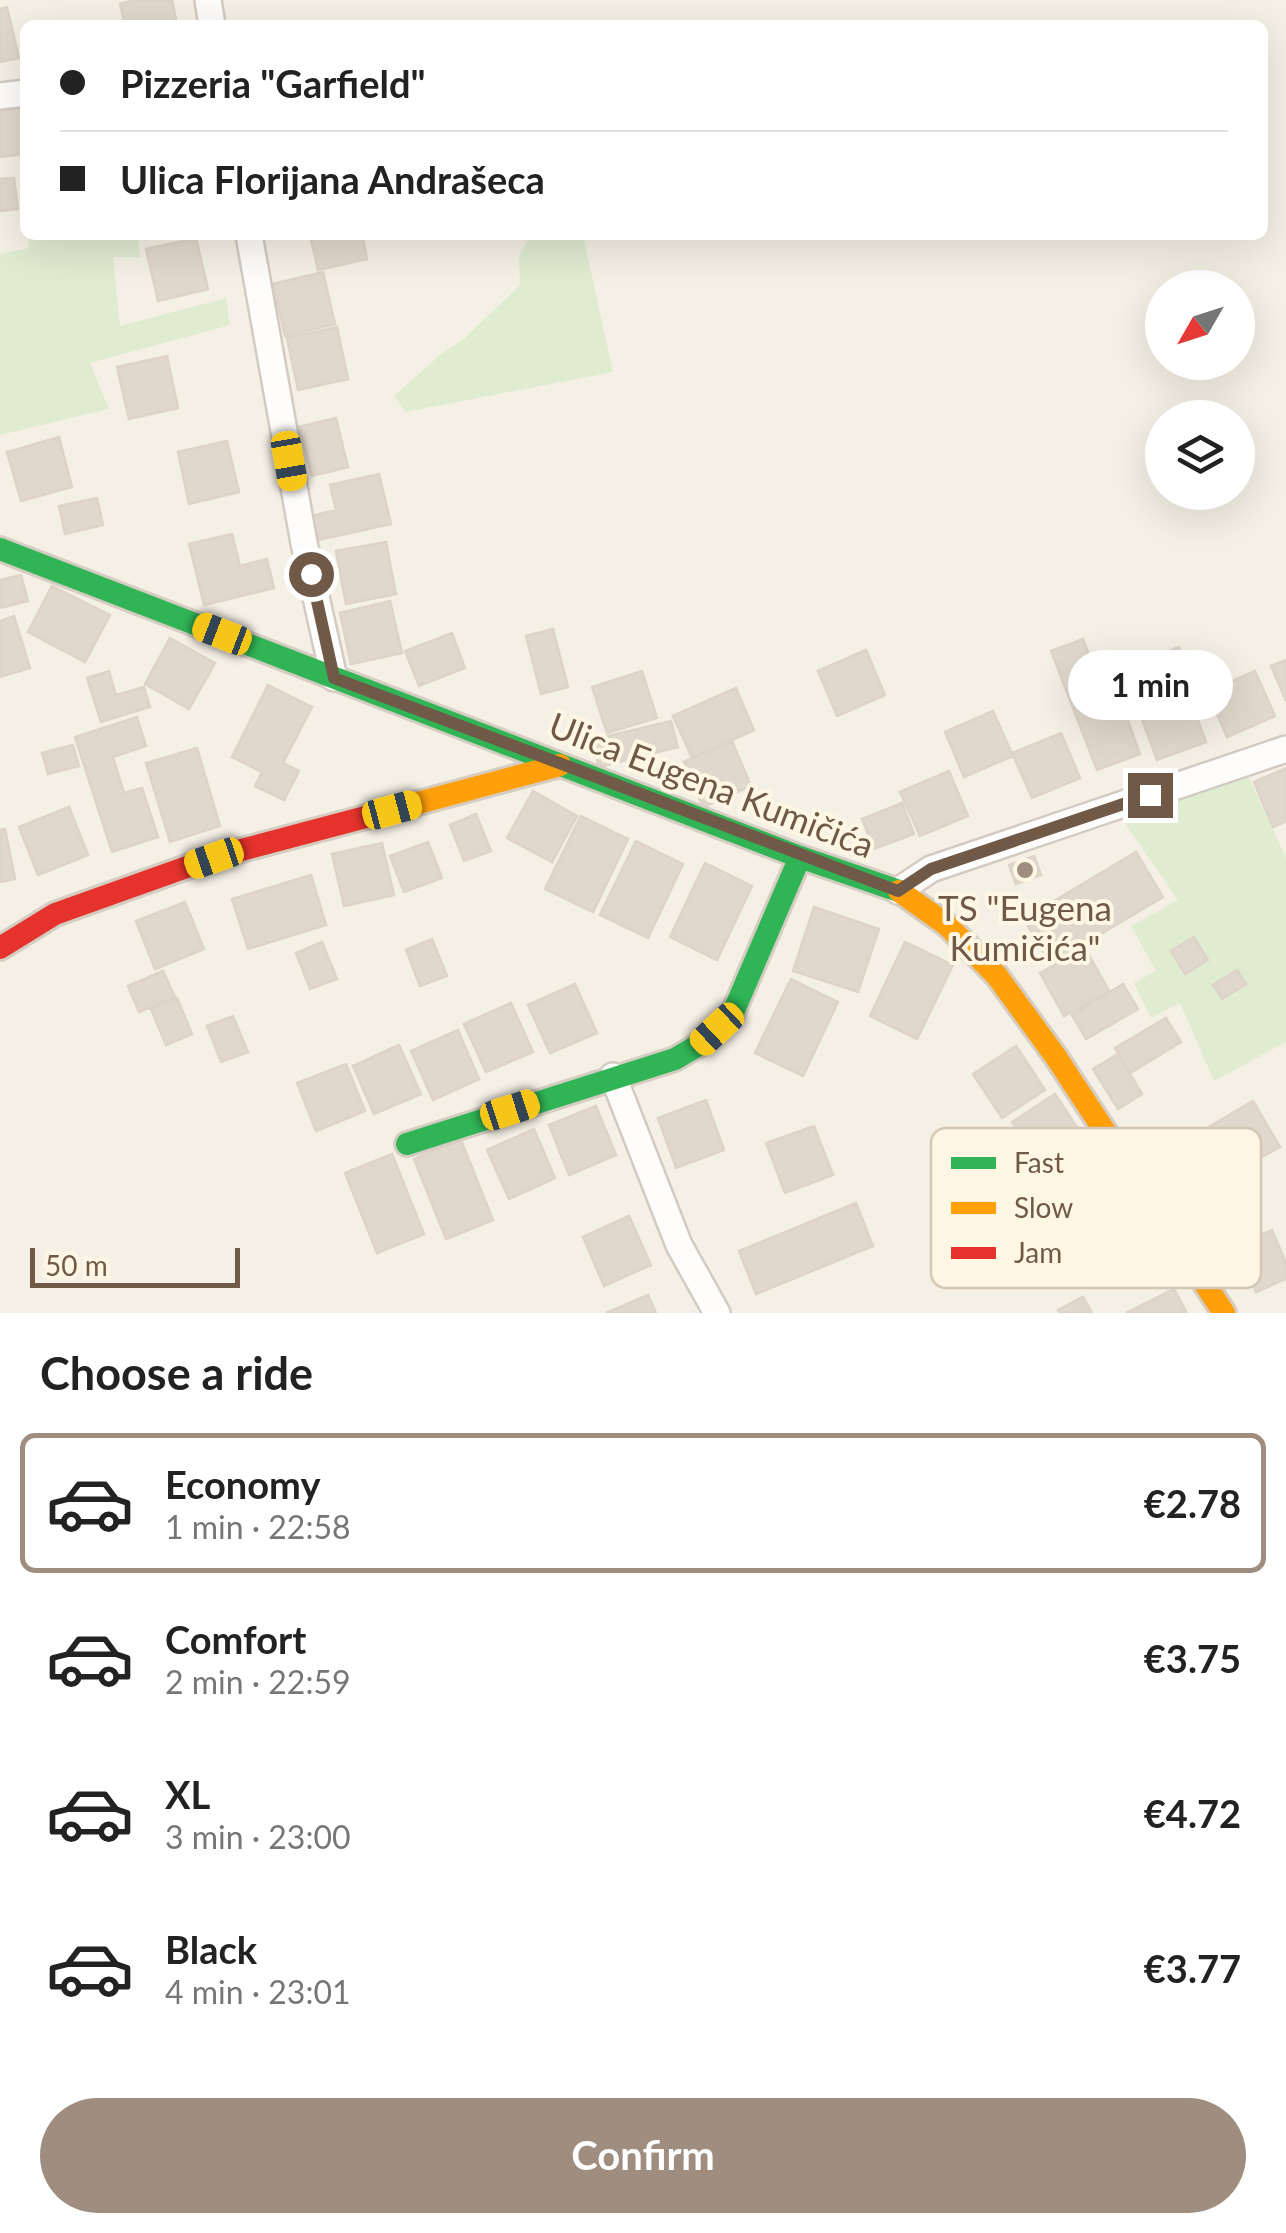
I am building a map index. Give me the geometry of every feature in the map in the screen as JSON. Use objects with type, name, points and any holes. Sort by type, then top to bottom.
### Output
[{"type":"street","points":[[249,240],[304,543],[334,678]]},
{"type":"street","name":"Ulica Eugena Kumičića","points":[[0,548],[898,891],[947,925],[997,976],[1103,1128]]},
{"type":"street","points":[[898,891],[931,869],[1286,749]]},
{"type":"street","points":[[0,948],[55,914],[214,858],[560,765]]},
{"type":"street","points":[[407,1144],[675,1059],[702,1043],[732,1015],[800,856]]},
{"type":"street","points":[[614,1076],[679,1245],[717,1313]]},
{"type":"street","name":"Ulica Eugena Kumičića","points":[[1208,1288],[1224,1313]]},
{"type":"green space","points":[[28,240],[138,240],[140,257],[113,257],[120,326],[226,298],[230,325],[90,363],[109,409],[0,435],[0,254],[29,248]]},
{"type":"green space","points":[[528,240],[584,240],[613,372],[405,412],[394,396],[465,338],[520,285],[519,256]]},
{"type":"green space","points":[[1243,764],[1286,858],[1286,1042],[1214,1081],[1180,1003],[1151,1018],[1134,983],[1156,971],[1131,926],[1178,900],[1114,807]]},
{"type":"building","points":[[172,0],[176,20],[124,20],[120,4]]},
{"type":"building","points":[[7,7],[19,58],[0,62],[0,9]]},
{"type":"building","points":[[20,101],[20,155],[0,157],[0,103]]},
{"type":"building","points":[[14,178],[18,209],[0,211],[0,179]]},
{"type":"building","points":[[196,240],[208,289],[158,301],[146,249]]},
{"type":"building","points":[[311,240],[363,240],[367,259],[318,270]]},
{"type":"building","points":[[323,272],[335,324],[285,336],[273,284]]},
{"type":"building","points":[[337,327],[348,379],[298,390],[287,338]]},
{"type":"building","points":[[167,356],[178,408],[129,419],[117,367]]},
{"type":"building","points":[[336,418],[348,467],[312,476],[299,427]]},
{"type":"building","points":[[59,437],[72,487],[21,501],[7,452]]},
{"type":"building","points":[[227,441],[239,492],[189,504],[178,452]]},
{"type":"building","points":[[379,474],[391,524],[318,540],[312,516],[336,510],[330,485]]},
{"type":"building","points":[[97,498],[103,525],[65,534],[59,506]]},
{"type":"building","points":[[232,534],[240,566],[267,559],[274,588],[204,605],[189,544]]},
{"type":"building","points":[[386,542],[396,594],[346,604],[336,551]]},
{"type":"building","points":[[21,575],[28,601],[0,608],[0,580]]},
{"type":"building","points":[[52,586],[110,615],[85,662],[28,632]]},
{"type":"building","points":[[390,601],[402,653],[351,664],[340,613]]},
{"type":"building","points":[[14,616],[30,668],[0,677],[0,621]]},
{"type":"building","points":[[553,629],[568,687],[541,694],[526,636]]},
{"type":"building","points":[[452,633],[465,668],[419,686],[405,651]]},
{"type":"building","points":[[170,638],[215,663],[189,709],[145,684]]},
{"type":"building","points":[[1083,639],[1111,714],[1124,710],[1140,754],[1097,770],[1051,651]]},
{"type":"building","points":[[1179,647],[1190,675],[1138,695],[1127,667]]},
{"type":"building","points":[[866,650],[885,695],[837,716],[818,671]]},
{"type":"building","points":[[1286,660],[1286,701],[1271,666]]},
{"type":"building","points":[[109,671],[116,695],[144,687],[150,707],[101,722],[87,678]]},
{"type":"building","points":[[642,671],[657,718],[607,733],[592,687]]},
{"type":"building","points":[[1255,671],[1275,716],[1227,737],[1207,692]]},
{"type":"building","points":[[268,685],[312,707],[283,763],[299,771],[284,800],[255,786],[262,772],[232,757]]},
{"type":"building","points":[[736,688],[754,730],[692,758],[673,716]]},
{"type":"building","points":[[1189,696],[1206,742],[1157,760],[1140,714]]},
{"type":"building","points":[[993,711],[1013,756],[964,777],[945,732]]},
{"type":"building","points":[[137,717],[146,746],[113,757],[124,793],[142,788],[158,837],[112,852],[75,737]]},
{"type":"building","points":[[671,721],[678,747],[599,767],[592,740]]},
{"type":"building","points":[[1061,733],[1080,778],[1032,798],[1012,753]]},
{"type":"building","points":[[732,741],[751,786],[703,807],[684,762]]},
{"type":"building","points":[[73,745],[79,766],[48,774],[42,753]]},
{"type":"building","points":[[197,748],[220,826],[170,842],[146,763]]},
{"type":"building","points":[[1286,768],[1286,821],[1273,827],[1254,782]]},
{"type":"building","points":[[949,771],[968,816],[920,836],[900,792]]},
{"type":"building","points":[[533,791],[577,816],[552,862],[507,838]]},
{"type":"building","points":[[902,803],[914,834],[874,849],[862,819]]},
{"type":"building","points":[[69,807],[88,855],[38,875],[19,827]]},
{"type":"building","points":[[476,814],[491,851],[464,861],[450,825]]},
{"type":"building","points":[[581,816],[628,839],[593,912],[545,889]]},
{"type":"building","points":[[5,829],[15,879],[0,882],[0,830]]},
{"type":"building","points":[[636,841],[683,864],[648,938],[600,915]]},
{"type":"building","points":[[428,842],[442,878],[404,892],[390,856]]},
{"type":"building","points":[[382,843],[394,895],[344,906],[332,854]]},
{"type":"building","points":[[1136,852],[1163,897],[1050,964],[1024,919]]},
{"type":"building","name":"TS \"Eugena Kumičića\"","points":[[1034,856],[1041,875],[1016,884],[1009,865]]},
{"type":"building","points":[[705,863],[752,886],[717,960],[670,937]]},
{"type":"building","points":[[311,875],[326,925],[248,949],[232,899]]},
{"type":"building","points":[[185,902],[204,949],[155,969],[136,921]]},
{"type":"building","points":[[814,907],[879,929],[858,992],[793,971]]},
{"type":"building","points":[[1194,937],[1208,960],[1185,974],[1171,951]]},
{"type":"building","points":[[432,939],[447,976],[420,986],[406,950]]},
{"type":"building","points":[[322,942],[337,979],[310,989],[296,953]]},
{"type":"building","points":[[905,942],[953,965],[917,1039],[870,1016]]},
{"type":"building","points":[[1085,948],[1109,991],[1064,1016],[1040,973]]},
{"type":"building","points":[[1237,970],[1246,984],[1222,999],[1213,985]]},
{"type":"building","points":[[163,971],[175,997],[139,1012],[128,986]]},
{"type":"building","points":[[791,979],[838,1002],[803,1076],[755,1053]]},
{"type":"building","points":[[575,984],[597,1033],[550,1053],[528,1005]]},
{"type":"building","points":[[1123,984],[1138,1009],[1086,1039],[1072,1015]]},
{"type":"building","points":[[177,998],[192,1034],[166,1045],[151,1009]]},
{"type":"building","points":[[511,1003],[533,1052],[486,1072],[464,1024]]},
{"type":"building","points":[[233,1016],[248,1052],[221,1062],[207,1026]]},
{"type":"building","points":[[1166,1018],[1181,1042],[1130,1073],[1115,1048]]},
{"type":"building","points":[[458,1030],[479,1079],[433,1100],[411,1051]]},
{"type":"building","points":[[399,1045],[421,1094],[374,1114],[353,1066]]},
{"type":"building","points":[[1016,1046],[1045,1090],[1002,1118],[973,1074]]},
{"type":"building","points":[[1118,1054],[1142,1094],[1118,1109],[1093,1069]]},
{"type":"building","points":[[346,1064],[365,1111],[316,1131],[297,1083]]},
{"type":"building","points":[[1055,1094],[1077,1128],[1016,1128],[1012,1122]]},
{"type":"building","points":[[706,1100],[724,1150],[676,1168],[658,1118]]},
{"type":"building","points":[[1253,1101],[1280,1147],[1261,1158],[1261,1128],[1209,1127]]},
{"type":"building","points":[[596,1106],[616,1155],[569,1175],[549,1125]]},
{"type":"building","points":[[814,1126],[833,1175],[785,1193],[766,1143]]},
{"type":"building","points":[[534,1129],[555,1178],[509,1199],[487,1150]]},
{"type":"building","points":[[461,1140],[493,1220],[446,1239],[414,1159]]},
{"type":"building","points":[[392,1154],[424,1234],[377,1253],[345,1173]]},
{"type":"building","points":[[856,1203],[873,1246],[756,1294],[739,1251]]},
{"type":"building","points":[[629,1216],[651,1265],[604,1286],[583,1237]]},
{"type":"building","points":[[1272,1230],[1286,1263],[1286,1279],[1256,1292],[1254,1288],[1261,1288],[1261,1235]]},
{"type":"building","points":[[1174,1289],[1187,1313],[1126,1313]]},
{"type":"building","points":[[648,1295],[656,1313],[606,1313]]},
{"type":"building","points":[[1083,1297],[1092,1313],[1058,1310]]},
{"type":"traffic: fast","points":[[0,549],[800,857],[899,891]]},
{"type":"traffic: fast","points":[[407,1144],[675,1059],[702,1043],[732,1015],[800,857]]},
{"type":"traffic: slow","points":[[377,814],[560,765]]},
{"type":"traffic: slow","points":[[899,891],[947,925],[997,976],[1103,1128]]},
{"type":"traffic: slow","points":[[1208,1288],[1224,1313]]},
{"type":"traffic: jam","points":[[0,948],[55,914],[215,857],[377,814]]},
{"type":"place","name":"TS \"Eugena Kumičića\"","points":[[1025,870]]},
{"type":"route","points":[[311,574],[334,678],[898,891],[931,869],[1150,795]]}]
